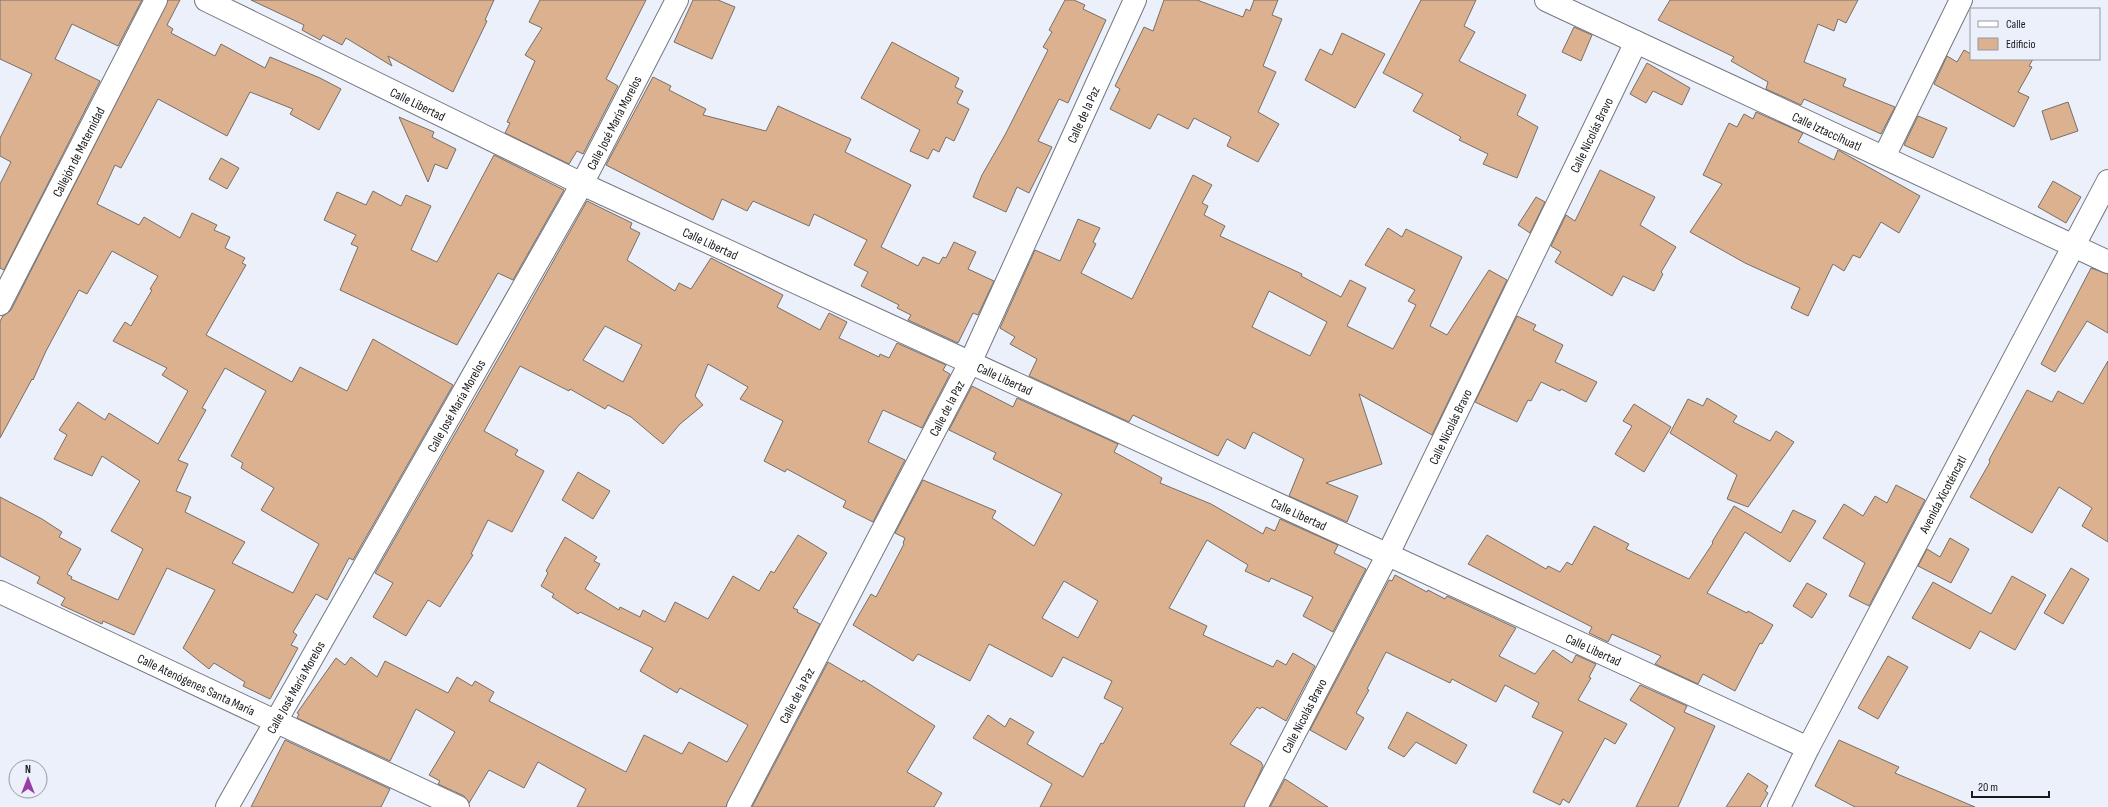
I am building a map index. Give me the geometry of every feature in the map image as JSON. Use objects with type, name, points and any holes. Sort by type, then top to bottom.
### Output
[{"type":"street","name":"Callejón de Maternidad","points":[[0,304],[156,0]]},
{"type":"street","name":"Calle Libertad","points":[[206,0],[582,184],[970,364],[1388,554],[1808,748]]},
{"type":"street","name":"Calle José María Morelos","points":[[226,807],[582,184],[677,0]]},
{"type":"street","name":"Calle de la Paz","points":[[738,807],[970,364],[1135,0]]},
{"type":"street","name":"Calle Iztaccíhuatl","points":[[1546,0],[2108,262]]},
{"type":"street","points":[[1884,157],[1961,0]]},
{"type":"street","name":"Calle Nicolás Bravo","points":[[1256,807],[1388,554],[1636,42]]},
{"type":"street","name":"Avenida Xicoténcatl","points":[[1779,807],[1808,748],[2072,246],[2108,181]]},
{"type":"street","name":"Calle Atenógenes Santa María","points":[[0,592],[274,722],[458,807]]},
{"type":"building","points":[[0,0],[142,0],[118,46],[72,24],[55,59],[100,81],[4,270],[0,268],[0,184],[11,162],[0,156],[0,138],[32,74],[0,59]]},
{"type":"building","points":[[168,0],[180,0],[167,25],[173,29],[171,33],[215,56],[221,44],[265,68],[270,57],[320,78],[341,89],[319,130],[290,114],[293,109],[250,92],[227,136],[158,99],[121,168],[115,165],[97,204],[139,225],[144,217],[180,238],[192,213],[217,225],[214,230],[230,237],[225,248],[245,258],[242,263],[246,265],[206,335],[292,382],[300,367],[347,391],[373,339],[453,385],[353,560],[349,558],[327,600],[316,594],[293,632],[297,635],[291,645],[298,648],[270,699],[243,686],[245,682],[214,663],[209,669],[183,648],[215,590],[167,568],[134,635],[103,621],[102,624],[61,605],[65,598],[37,583],[40,577],[0,556],[0,497],[42,519],[62,532],[59,537],[81,549],[67,574],[72,577],[71,579],[118,600],[143,549],[111,531],[140,481],[102,456],[92,476],[54,459],[67,435],[59,430],[78,402],[105,420],[109,413],[158,444],[188,391],[162,375],[167,368],[113,341],[125,322],[131,326],[152,290],[150,289],[158,276],[112,251],[87,294],[79,290],[46,351],[33,380],[32,379],[0,438],[0,321],[3,316],[11,310]],"holes":[[[225,368],[266,391],[231,456],[243,463],[241,468],[274,488],[261,510],[319,544],[293,593],[232,563],[245,542],[185,512],[191,497],[176,491],[188,464],[178,460],[206,410],[202,408]]]},
{"type":"building","points":[[251,0],[494,0],[485,20],[487,21],[453,92],[388,56],[392,66],[346,38],[342,45],[323,35],[320,40],[302,30],[304,25]]},
{"type":"building","points":[[540,0],[646,0],[606,79],[618,86],[583,154],[577,151],[569,164],[505,133],[510,123],[507,122],[535,61],[525,55],[542,28],[529,22]]},
{"type":"building","points":[[693,0],[718,0],[735,7],[712,59],[674,42]]},
{"type":"building","points":[[1065,0],[1074,0],[1085,5],[1083,9],[1106,20],[1068,103],[1059,99],[1038,141],[1052,147],[1029,193],[1017,187],[1006,212],[973,197],[982,175],[1005,135],[1048,50],[1043,47],[1052,32],[1049,30]]},
{"type":"building","points":[[1164,0],[1197,0],[1243,17],[1246,9],[1250,11],[1254,0],[1278,0],[1272,15],[1282,19],[1263,66],[1276,72],[1258,112],[1279,124],[1258,162],[1227,146],[1231,137],[1194,118],[1188,129],[1158,114],[1150,129],[1110,109],[1120,89],[1115,86],[1144,27],[1153,31]]},
{"type":"building","points":[[1421,0],[1476,0],[1464,26],[1475,32],[1459,61],[1526,95],[1517,115],[1538,127],[1517,178],[1483,164],[1488,154],[1459,140],[1461,137],[1413,111],[1423,94],[1383,73]]},
{"type":"building","points":[[1670,0],[1858,0],[1846,23],[1838,19],[1834,31],[1818,24],[1804,62],[1846,79],[1843,86],[1895,107],[1881,134],[1804,99],[1801,105],[1766,89],[1768,82],[1731,61],[1734,57],[1658,20]]},
{"type":"building","points":[[1574,27],[1592,35],[1581,61],[1562,52]]},
{"type":"building","points":[[1342,33],[1385,54],[1355,108],[1305,80],[1320,49],[1332,55]]},
{"type":"building","points":[[892,42],[959,78],[955,87],[963,91],[957,103],[969,109],[954,141],[946,137],[939,152],[933,149],[928,159],[910,151],[920,130],[861,98]]},
{"type":"building","points":[[1964,50],[1970,53],[1970,60],[2032,60],[2029,66],[2032,67],[2018,92],[2029,97],[2014,127],[1934,84],[1947,56],[1957,62]]},
{"type":"building","points":[[1647,63],[1690,88],[1682,105],[1653,91],[1646,103],[1630,94]]},
{"type":"building","points":[[653,77],[671,86],[669,90],[706,109],[703,115],[766,131],[778,106],[851,139],[845,152],[911,185],[881,247],[918,266],[923,257],[939,264],[943,257],[946,258],[954,242],[976,252],[968,269],[994,281],[978,315],[973,313],[958,343],[908,320],[911,315],[897,308],[899,305],[861,286],[868,272],[854,265],[867,240],[814,214],[809,226],[753,201],[747,211],[722,199],[713,220],[606,165]]},
{"type":"building","points":[[2068,102],[2078,131],[2051,140],[2042,111]]},
{"type":"building","points":[[1756,112],[1803,133],[1798,142],[1834,160],[1838,150],[1920,196],[1899,233],[1881,222],[1860,258],[1853,255],[1844,271],[1833,264],[1808,316],[1791,308],[1800,288],[1745,263],[1690,232],[1722,184],[1703,175],[1729,123],[1737,127],[1744,114],[1753,119]]},
{"type":"building","points":[[1918,116],[1947,128],[1933,158],[1904,145]]},
{"type":"building","points":[[399,117],[434,132],[432,137],[456,149],[447,169],[435,164],[428,182]]},
{"type":"building","points":[[494,155],[564,190],[513,280],[498,273],[457,345],[340,290],[358,247],[351,244],[356,235],[324,220],[337,192],[366,205],[373,191],[401,206],[406,195],[431,206],[411,250],[437,262]]},
{"type":"building","points":[[221,158],[239,168],[227,189],[209,179]]},
{"type":"building","points":[[1600,170],[1655,197],[1640,225],[1676,247],[1661,272],[1663,274],[1654,291],[1623,276],[1612,296],[1555,262],[1561,252],[1551,246],[1566,215],[1575,221]]},
{"type":"building","points":[[1193,175],[1212,185],[1202,203],[1208,206],[1204,215],[1225,226],[1220,236],[1302,274],[1301,276],[1341,297],[1350,280],[1366,288],[1347,326],[1393,349],[1416,305],[1408,301],[1415,290],[1365,265],[1388,228],[1402,237],[1406,229],[1462,257],[1430,326],[1447,335],[1489,270],[1507,280],[1432,435],[1359,394],[1382,464],[1326,483],[1358,496],[1347,522],[1289,496],[1304,459],[1253,432],[1245,449],[1227,439],[1218,456],[1133,415],[1129,422],[1029,376],[1037,359],[1010,344],[1015,337],[1000,328],[1035,250],[1060,261],[1078,219],[1100,228],[1093,242],[1096,244],[1081,273],[1132,299]],"holes":[[[1269,291],[1327,322],[1310,356],[1252,327]]]},
{"type":"building","points":[[2053,181],[2081,197],[2066,223],[2038,207]]},
{"type":"building","points":[[1536,197],[1545,202],[1530,233],[1518,225]]},
{"type":"building","points":[[587,201],[632,223],[630,228],[640,233],[627,260],[675,291],[679,283],[691,289],[711,258],[783,295],[777,307],[820,330],[829,313],[847,322],[839,338],[879,357],[880,354],[889,358],[897,343],[946,365],[943,370],[950,374],[922,428],[883,410],[868,442],[905,460],[873,522],[843,507],[846,501],[787,469],[785,472],[764,461],[783,421],[740,399],[748,387],[708,364],[695,396],[703,405],[680,424],[663,444],[631,417],[608,405],[605,409],[570,389],[569,391],[520,366],[484,431],[518,450],[515,455],[544,471],[512,532],[488,520],[471,554],[473,555],[440,607],[428,600],[406,636],[373,617],[393,583],[375,573]],"holes":[[[605,326],[642,345],[623,382],[583,360]]]},
{"type":"building","points":[[2091,268],[2108,274],[2108,333],[2087,321],[2055,372],[2041,364]]},
{"type":"building","points":[[1517,316],[1536,325],[1533,330],[1563,345],[1555,362],[1597,382],[1586,402],[1561,389],[1560,391],[1541,382],[1531,401],[1528,400],[1517,422],[1475,402]]},
{"type":"building","points":[[2108,361],[2108,542],[2082,526],[2092,508],[2059,487],[2032,533],[1970,497],[2027,390],[2052,402],[2058,391],[2083,404]]},
{"type":"building","points":[[972,386],[1013,407],[1017,398],[1118,444],[1114,452],[1162,478],[1160,483],[1211,504],[1263,534],[1266,527],[1275,531],[1280,519],[1338,545],[1334,553],[1366,569],[1333,632],[1303,616],[1313,597],[1271,578],[1269,582],[1245,571],[1248,565],[1207,540],[1169,608],[1207,626],[1203,635],[1273,667],[1277,660],[1286,665],[1293,653],[1315,666],[1286,721],[1262,707],[1260,709],[1257,707],[1230,744],[1261,762],[1263,766],[1244,807],[1040,807],[1052,784],[973,738],[988,715],[1005,727],[1010,718],[1034,732],[1027,744],[1083,777],[1101,743],[1103,744],[1123,708],[1104,698],[1112,681],[1063,657],[1052,677],[989,644],[970,681],[918,654],[913,661],[853,625],[871,594],[876,597],[904,544],[905,538],[895,533],[923,480],[996,511],[992,518],[1034,546],[1062,494],[993,459],[996,453],[949,430]],"holes":[[[1064,581],[1098,601],[1078,638],[1042,618]]]},
{"type":"building","points":[[1707,398],[1737,416],[1733,422],[1770,441],[1776,431],[1794,442],[1748,507],[1727,499],[1737,475],[1670,433],[1688,399],[1703,406]]},
{"type":"building","points":[[1634,404],[1671,427],[1644,472],[1615,454],[1632,426],[1623,421]]},
{"type":"building","points":[[578,472],[610,491],[593,519],[562,500]]},
{"type":"building","points":[[1896,485],[1925,500],[1869,606],[1849,596],[1865,563],[1823,538],[1844,504],[1863,516],[1875,496],[1887,503]]},
{"type":"building","points":[[1734,506],[1781,533],[1793,510],[1816,521],[1790,562],[1745,532],[1707,593],[1747,613],[1748,611],[1773,625],[1762,644],[1760,643],[1735,691],[1703,674],[1698,684],[1655,664],[1661,656],[1612,634],[1608,642],[1589,633],[1592,627],[1468,564],[1487,535],[1546,569],[1548,566],[1560,572],[1567,562],[1572,565],[1594,526],[1629,544],[1626,549],[1689,579],[1713,543],[1712,542]]},
{"type":"building","points":[[798,535],[827,553],[793,608],[798,610],[797,612],[820,624],[726,807],[577,807],[586,789],[538,762],[524,788],[489,770],[469,803],[464,796],[438,784],[440,781],[429,775],[455,732],[416,709],[390,761],[297,718],[299,714],[297,713],[336,658],[345,665],[351,657],[377,677],[385,661],[448,693],[457,677],[472,686],[475,681],[494,692],[489,701],[626,772],[644,735],[682,754],[689,742],[727,762],[748,725],[680,688],[677,693],[640,671],[653,648],[580,612],[578,614],[552,597],[554,594],[541,586],[548,573],[546,571],[565,537],[597,557],[594,561],[600,564],[585,589],[619,610],[620,607],[640,617],[643,610],[665,622],[675,602],[708,619],[733,576],[759,591],[771,571],[774,573]]},
{"type":"building","points":[[1950,538],[1969,549],[1951,583],[1918,566],[1927,549],[1940,557]]},
{"type":"building","points":[[2071,568],[2089,579],[2063,624],[2044,613]]},
{"type":"building","points":[[1395,575],[1427,592],[1428,590],[1445,599],[1447,596],[1516,628],[1499,656],[1535,674],[1553,650],[1572,663],[1576,655],[1596,664],[1589,677],[1591,678],[1578,700],[1627,724],[1615,744],[1605,738],[1569,803],[1563,799],[1560,805],[1533,792],[1563,732],[1532,717],[1539,703],[1505,685],[1496,702],[1452,679],[1450,683],[1386,652],[1367,689],[1369,690],[1356,713],[1364,718],[1346,750],[1310,730],[1389,580],[1392,581]]},
{"type":"building","points":[[2012,576],[2046,595],[2015,650],[1980,631],[1970,649],[1912,618],[1933,582],[1991,614]]},
{"type":"building","points":[[1807,583],[1827,594],[1812,618],[1793,606]]},
{"type":"building","points":[[1888,656],[1908,667],[1878,719],[1858,708]]},
{"type":"building","points":[[828,662],[862,682],[863,680],[935,726],[907,772],[942,793],[934,807],[752,807]]},
{"type":"building","points":[[1640,685],[1687,706],[1684,712],[1715,726],[1678,807],[1636,807],[1675,728],[1630,700]]},
{"type":"building","points":[[1407,712],[1467,745],[1456,764],[1416,742],[1404,757],[1388,748]]},
{"type":"building","points":[[285,740],[390,789],[381,807],[251,807]]},
{"type":"building","points":[[1839,740],[1899,767],[1895,773],[1975,807],[1855,807],[1815,786]]},
{"type":"building","points":[[1748,773],[1768,786],[1765,791],[1768,793],[1760,807],[1726,807]]},
{"type":"building","points":[[1285,779],[1328,807],[1270,807]]}]
